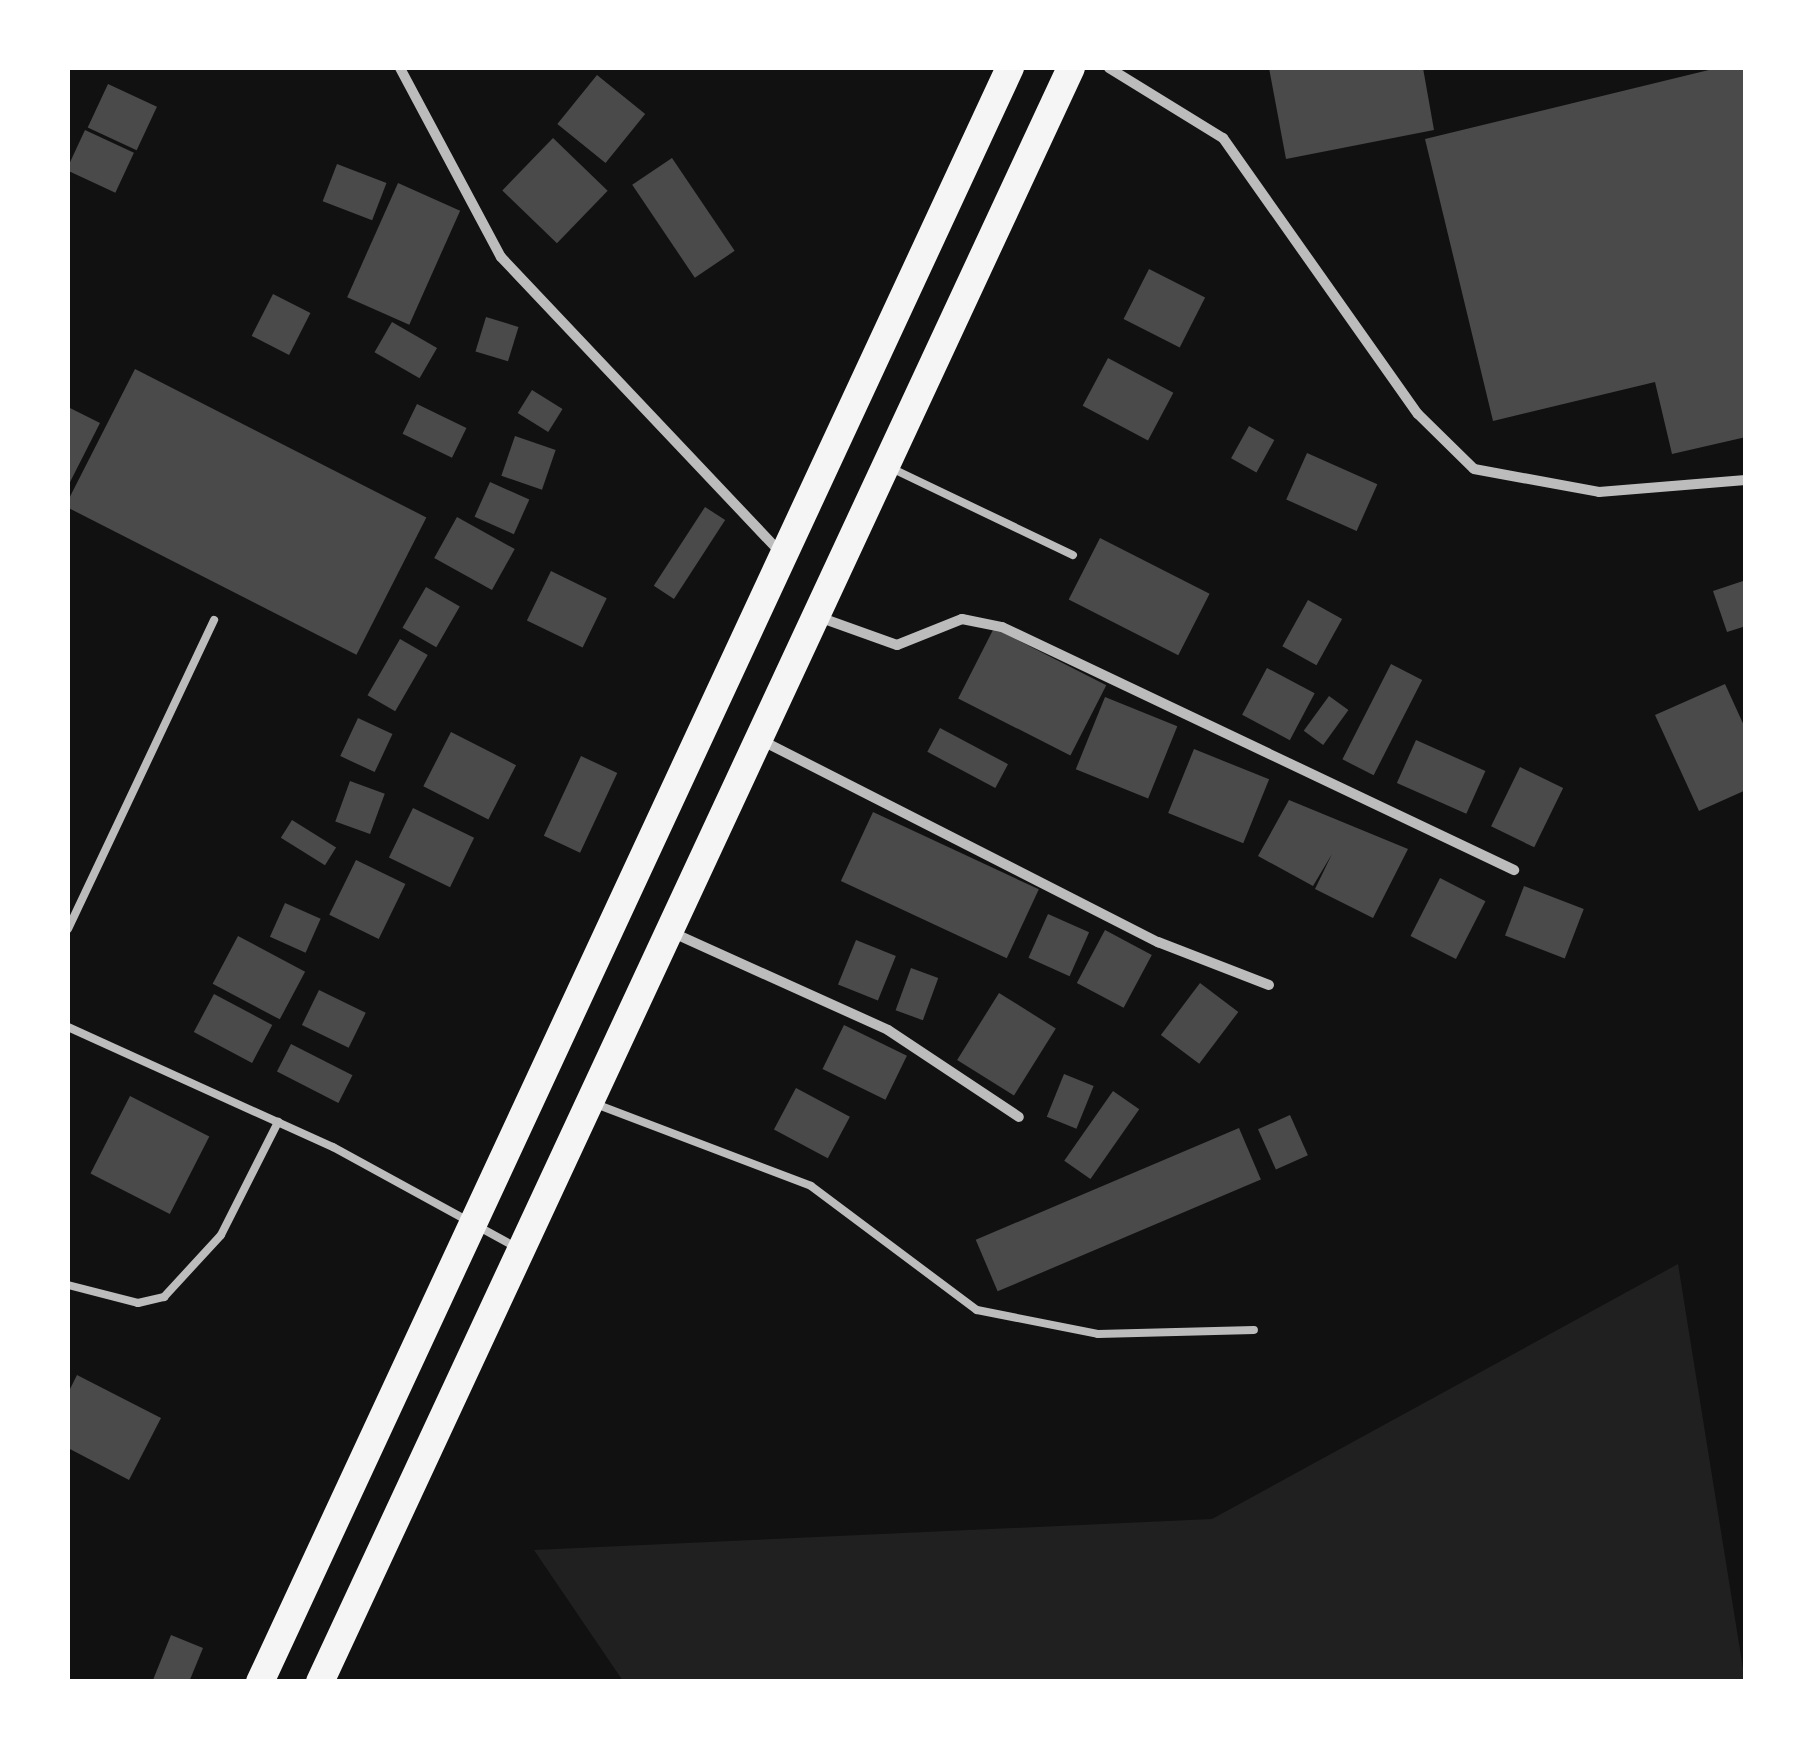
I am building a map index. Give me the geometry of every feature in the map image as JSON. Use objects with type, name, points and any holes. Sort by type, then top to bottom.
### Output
[{"type":"highway","points":[[260,1682],[1010,68]]},
{"type":"highway","points":[[320,1682],[518,1248],[1071,68]]},
{"type":"street","points":[[400,68],[501,257],[783,555]]},
{"type":"street","points":[[1109,68],[1223,138],[1418,414],[1474,470],[1599,492],[1746,480]]},
{"type":"street","points":[[815,616],[897,645],[962,619],[1002,626],[1514,870]]},
{"type":"street","points":[[758,738],[1158,942],[1269,984]]},
{"type":"street","points":[[668,931],[888,1030],[1019,1118]]},
{"type":"lane","points":[[885,465],[1074,555]]},
{"type":"lane","points":[[68,929],[214,620]]},
{"type":"lane","points":[[68,1028],[278,1122],[518,1248]]},
{"type":"lane","points":[[589,1102],[811,1186],[977,1310],[1098,1334],[1254,1330]]},
{"type":"lane","points":[[68,1285],[124,1301],[164,1297],[221,1235],[278,1122]]},
{"type":"shaded area","points":[[1678,1264],[1745,1681],[623,1681],[534,1550],[1212,1519]]},
{"type":"building","points":[[1269,68],[1423,68],[1434,130],[1286,159]]},
{"type":"building","points":[[1717,68],[1746,68],[1746,437],[1672,454],[1655,382],[1493,421],[1425,139]]},
{"type":"building","points":[[597,75],[645,114],[606,163],[557,124]]},
{"type":"building","points":[[108,84],[157,107],[137,150],[88,128]]},
{"type":"building","points":[[85,130],[134,153],[115,193],[68,171]]},
{"type":"building","points":[[553,138],[608,191],[557,243],[502,191]]},
{"type":"building","points":[[672,158],[735,251],[695,278],[632,185]]},
{"type":"building","points":[[337,164],[386,183],[372,220],[323,201]]},
{"type":"building","points":[[398,183],[460,211],[409,325],[347,297]]},
{"type":"building","points":[[1149,269],[1205,298],[1180,347],[1124,319]]},
{"type":"building","points":[[273,294],[310,313],[289,355],[252,336]]},
{"type":"building","points":[[486,317],[519,327],[508,361],[475,351]]},
{"type":"building","points":[[392,322],[437,348],[420,378],[374,352]]},
{"type":"building","points":[[1108,358],[1173,393],[1148,440],[1083,406]]},
{"type":"building","points":[[135,369],[426,517],[356,655],[68,508],[68,500]]},
{"type":"building","points":[[532,390],[563,409],[548,432],[518,413]]},
{"type":"building","points":[[417,404],[466,428],[452,458],[403,434]]},
{"type":"building","points":[[68,407],[100,423],[68,486]]},
{"type":"building","points":[[1249,426],[1274,440],[1256,472],[1231,458]]},
{"type":"building","points":[[515,436],[556,450],[542,490],[501,476]]},
{"type":"building","points":[[1307,453],[1377,484],[1357,531],[1286,500]]},
{"type":"building","points":[[490,482],[529,499],[514,534],[475,517]]},
{"type":"building","points":[[705,507],[725,520],[674,599],[654,586]]},
{"type":"building","points":[[457,517],[515,549],[492,590],[434,558]]},
{"type":"building","points":[[1100,538],[1210,594],[1178,655],[1069,599]]},
{"type":"building","points":[[551,571],[607,598],[583,648],[527,620]]},
{"type":"building","points":[[1746,580],[1746,626],[1727,632],[1713,591]]},
{"type":"building","points":[[426,587],[460,606],[436,647],[402,628]]},
{"type":"building","points":[[1308,600],[1342,619],[1316,665],[1282,646]]},
{"type":"building","points":[[994,628],[1106,685],[1070,756],[958,698]]},
{"type":"building","points":[[400,639],[428,655],[395,711],[368,695]]},
{"type":"building","points":[[1391,664],[1422,680],[1374,775],[1342,759]]},
{"type":"building","points":[[1267,668],[1315,693],[1290,740],[1242,715]]},
{"type":"building","points":[[1725,684],[1746,730],[1746,790],[1699,811],[1655,715]]},
{"type":"building","points":[[1329,696],[1348,710],[1323,745],[1304,731]]},
{"type":"building","points":[[1105,697],[1177,726],[1148,799],[1076,769]]},
{"type":"building","points":[[358,718],[392,734],[375,772],[340,756]]},
{"type":"building","points":[[940,728],[1008,764],[995,788],[927,752]]},
{"type":"building","points":[[451,732],[516,765],[488,819],[423,786]]},
{"type":"building","points":[[1416,740],[1485,771],[1466,814],[1397,783]]},
{"type":"building","points":[[1194,749],[1269,779],[1243,843],[1168,813]]},
{"type":"building","points":[[581,756],[617,773],[580,853],[544,836]]},
{"type":"building","points":[[1520,767],[1563,788],[1534,847],[1491,826]]},
{"type":"building","points":[[350,781],[385,794],[370,834],[335,821]]},
{"type":"building","points":[[1289,800],[1408,849],[1373,918],[1315,889],[1332,854],[1313,886],[1258,856]]},
{"type":"building","points":[[413,808],[474,838],[450,887],[389,857]]},
{"type":"building","points":[[873,812],[1039,889],[1007,958],[841,881]]},
{"type":"building","points":[[292,820],[336,848],[325,865],[281,838]]},
{"type":"building","points":[[356,860],[405,884],[379,939],[329,915]]},
{"type":"building","points":[[1440,878],[1485,901],[1456,959],[1410,936]]},
{"type":"building","points":[[1524,886],[1584,909],[1565,958],[1505,935]]},
{"type":"building","points":[[285,903],[321,919],[306,953],[270,937]]},
{"type":"building","points":[[1048,914],[1089,932],[1070,976],[1028,958]]},
{"type":"building","points":[[1105,930],[1152,955],[1124,1008],[1077,983]]},
{"type":"building","points":[[238,936],[305,972],[280,1019],[213,984]]},
{"type":"building","points":[[856,940],[896,956],[878,1001],[838,985]]},
{"type":"building","points":[[911,968],[938,978],[923,1020],[896,1010]]},
{"type":"building","points":[[1200,983],[1238,1012],[1199,1064],[1161,1035]]},
{"type":"building","points":[[319,990],[366,1013],[349,1048],[302,1025]]},
{"type":"building","points":[[999,993],[1056,1029],[1014,1096],[957,1060]]},
{"type":"building","points":[[214,994],[272,1025],[252,1063],[194,1032]]},
{"type":"building","points":[[844,1025],[907,1056],[885,1100],[823,1069]]},
{"type":"building","points":[[291,1044],[352,1075],[338,1103],[277,1072]]},
{"type":"building","points":[[1064,1074],[1094,1086],[1076,1129],[1047,1117]]},
{"type":"building","points":[[796,1088],[850,1117],[828,1158],[774,1129]]},
{"type":"building","points":[[1113,1091],[1139,1109],[1090,1179],[1064,1161]]},
{"type":"building","points":[[130,1096],[209,1136],[170,1214],[91,1174]]},
{"type":"building","points":[[1290,1115],[1308,1155],[1276,1169],[1258,1129]]},
{"type":"building","points":[[1239,1128],[1261,1180],[998,1291],[976,1240]]},
{"type":"building","points":[[77,1375],[161,1418],[129,1480],[68,1448],[68,1393]]},
{"type":"building","points":[[171,1635],[203,1648],[189,1682],[153,1680]]}]
